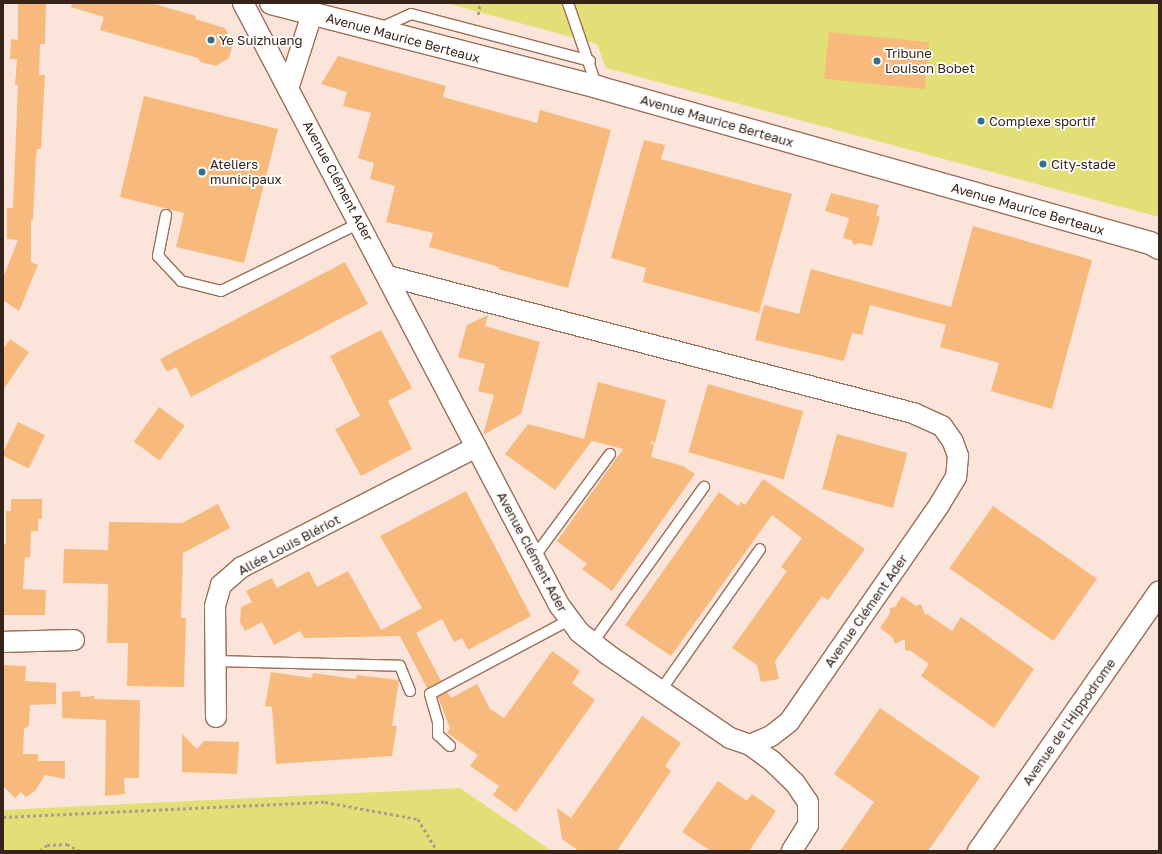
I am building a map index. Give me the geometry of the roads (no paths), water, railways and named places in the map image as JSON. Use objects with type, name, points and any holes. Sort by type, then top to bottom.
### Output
[{"type":"main road","name":"Avenue Maurice Berteaux","points":[[271,3],[597,87],[1142,241],[1159,248]]},
{"type":"main road","name":"Avenue de l'Hippodrome","points":[[979,851],[1159,593]]},
{"type":"street","name":"Avenue Clément Ader","points":[[243,3],[289,86],[476,448],[569,620],[593,642],[730,738],[750,745],[771,736],[790,722],[940,504],[956,477],[958,456],[953,442],[942,426],[930,419],[905,411],[388,276]]},
{"type":"street","points":[[289,86],[312,14]]},
{"type":"street","name":"Allée Louis Blériot","points":[[216,716],[215,606],[221,585],[242,567],[476,448]]},
{"type":"street","points":[[3,642],[74,640]]},
{"type":"street","points":[[750,745],[772,761],[795,783],[808,802],[808,825],[792,851]]},
{"type":"lane","points":[[568,3],[590,61],[597,87]]},
{"type":"lane","points":[[376,30],[411,14],[590,61]]},
{"type":"lane","points":[[166,215],[158,256],[181,281],[221,291],[360,223]]},
{"type":"lane","points":[[532,554],[540,549],[610,454]]},
{"type":"lane","points":[[593,642],[704,487]]},
{"type":"lane","points":[[661,690],[760,549]]},
{"type":"lane","points":[[450,746],[438,735],[438,722],[430,694],[569,620]]},
{"type":"lane","points":[[215,661],[400,666],[410,691]]},
{"type":"place","name":"Ye Suizhuang","points":[[211,40]]},
{"type":"place","name":"Tribune Louison Bobet","points":[[877,61]]},
{"type":"place","name":"Complexe sportif","points":[[981,121]]},
{"type":"place","name":"City-stade","points":[[1043,164]]},
{"type":"place","name":"Ateliers municipaux","points":[[202,172]]}]
